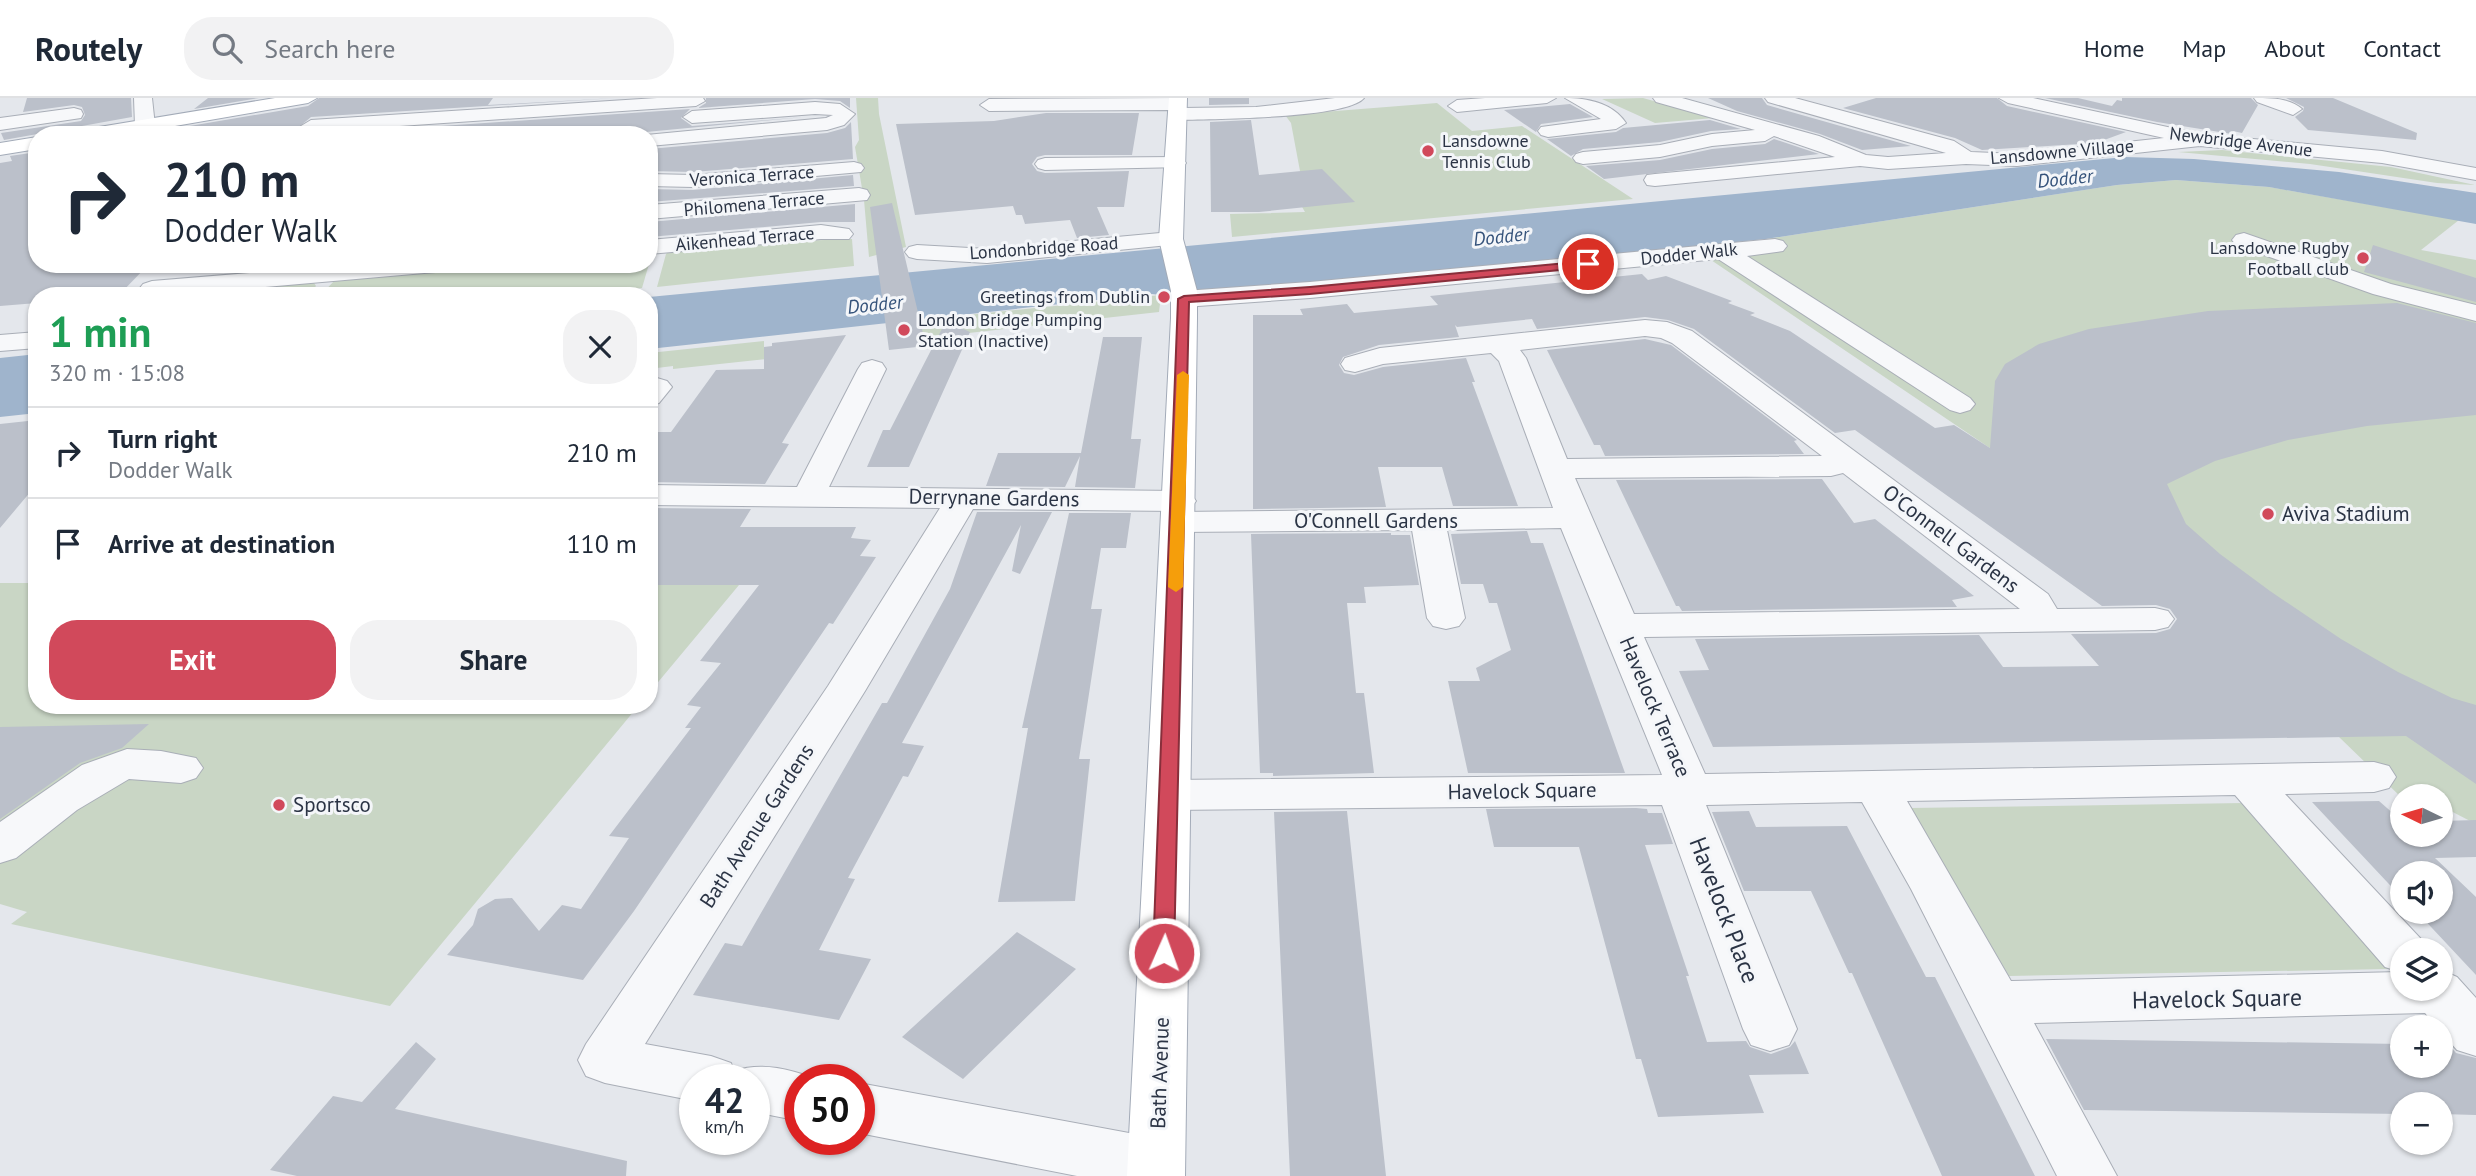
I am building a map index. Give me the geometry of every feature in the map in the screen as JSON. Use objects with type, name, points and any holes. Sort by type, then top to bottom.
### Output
[{"type":"main road","points":[[139,126],[308,98]]},
{"type":"main road","points":[[1172,244],[1177,105]]},
{"type":"main road","points":[[0,149],[28,144]]},
{"type":"main road","name":"Bath Avenue","points":[[1156,1170],[1184,295],[1172,244]]},
{"type":"street","points":[[143,98],[145,125]]},
{"type":"street","points":[[488,115],[498,98]]},
{"type":"street","points":[[989,105],[1177,105],[1279,110],[1348,102],[1355,98]]},
{"type":"street","points":[[1457,106],[1547,98]]},
{"type":"street","points":[[1548,131],[1616,123],[1613,118],[1574,98]]},
{"type":"street","name":"Lansdowne Village","points":[[1662,98],[1812,140],[1863,161]]},
{"type":"street","name":"Lansdowne Village","points":[[1774,98],[1947,145],[1966,158]]},
{"type":"street","name":"Newbridge Avenue","points":[[2008,98],[2200,140],[2391,159],[2476,174]]},
{"type":"street","points":[[2263,98],[2293,109]]},
{"type":"street","points":[[394,121],[408,104],[420,101]]},
{"type":"street","points":[[345,126],[488,115],[691,123],[814,125],[837,121],[846,114],[833,108],[815,108],[691,123],[658,136]]},
{"type":"street","points":[[310,126],[327,109]]},
{"type":"street","points":[[1,116],[75,114]]},
{"type":"street","points":[[437,126],[443,118]]},
{"type":"street","points":[[691,123],[839,139]]},
{"type":"street","points":[[659,211],[676,180],[691,123]]},
{"type":"street","name":"Lansdowne Village","points":[[1583,158],[1660,151],[1712,140],[1788,134]]},
{"type":"street","name":"Lansdowne Village","points":[[1812,140],[1861,134]]},
{"type":"street","name":"Lansdowne Village","points":[[1656,180],[1863,161],[1888,163],[1966,158],[2017,160],[2200,140]]},
{"type":"street","points":[[2325,141],[2378,146],[2391,159]]},
{"type":"street","points":[[1043,164],[1176,163]]},
{"type":"street","name":"Veronica Terrace","points":[[658,180],[854,169]]},
{"type":"street","name":"Philomena Terrace","points":[[659,211],[859,195]]},
{"type":"street","name":"Aikenhead Terrace","points":[[658,246],[821,232],[841,234]]},
{"type":"street","points":[[954,254],[964,242],[1004,238]]},
{"type":"street","points":[[2244,240],[2382,289],[2476,313]]},
{"type":"street","name":"Londonbridge Road","points":[[917,252],[987,256],[1172,244]]},
{"type":"street","name":"Dodder Walk","points":[[1184,295],[1324,289],[1776,246]]},
{"type":"street","points":[[1723,251],[1960,404]]},
{"type":"street","points":[[154,287],[167,273]]},
{"type":"street","points":[[189,287],[300,273]]},
{"type":"street","name":"O'Connell Gardens","points":[[1355,364],[1380,356],[1645,328],[1667,330],[1690,342],[2035,602],[2045,622]]},
{"type":"street","points":[[0,343],[28,341]]},
{"type":"street","points":[[1498,344],[1512,358],[1574,518],[1620,626],[2155,619]]},
{"type":"street","points":[[809,495],[872,369]]},
{"type":"street","points":[[1555,469],[1830,466],[1849,462]]},
{"type":"street","name":"Derrynane Gardens","points":[[658,495],[963,498],[1178,511]]},
{"type":"street","name":"Bath Avenue Gardens","points":[[679,1074],[604,1060],[845,691],[963,498]]},
{"type":"street","name":"O'Connell Gardens","points":[[1178,511],[1428,520],[1574,518]]},
{"type":"street","points":[[1428,520],[1446,618]]},
{"type":"street","name":"Havelock Terrace","points":[[1620,626],[1684,789]]},
{"type":"street","points":[[0,846],[59,801],[118,766],[130,764],[181,768]]},
{"type":"street","name":"Havelock Square","points":[[1169,794],[1684,789],[2374,777]]},
{"type":"street","points":[[2245,778],[2390,939]]},
{"type":"street","points":[[1875,785],[1934,887],[2088,1176]]},
{"type":"street","name":"Havelock Place","points":[[1684,789],[1770,1029]]},
{"type":"street","name":"Havelock Square","points":[[1995,1003],[2390,992]]},
{"type":"street","name":"Havelock Square","points":[[2446,1001],[2476,1034]]},
{"type":"street","points":[[875,1111],[1156,1170]]},
{"type":"green space","points":[[856,98],[878,98],[906,247],[869,257],[864,200],[855,147],[859,140]]},
{"type":"green space","points":[[1643,98],[1714,118],[1655,123],[1602,99]]},
{"type":"green space","name":"Lansdowne Tennis Club","points":[[1437,103],[1472,131],[1522,126],[1633,199],[1232,237],[1230,214],[1305,212],[1297,198],[1300,171],[1291,123],[1285,115]]},
{"type":"green space","points":[[2222,150],[2391,167],[2475,185],[2437,183],[2310,164],[2178,152]]},
{"type":"green space","name":"Aviva Stadium","points":[[2176,180],[2269,187],[2459,220],[2421,250],[2476,260],[2476,824],[2454,813],[2454,784],[2390,784],[2390,786],[2339,737],[2058,494],[1708,258],[1783,249],[1766,239],[2117,185]]},
{"type":"green space","points":[[852,239],[854,266],[657,287],[666,254],[671,249]]},
{"type":"green space","points":[[390,273],[646,273],[642,287],[328,287],[334,281]]},
{"type":"green space","points":[[314,283],[316,286],[315,287],[252,287]]},
{"type":"green space","points":[[1161,295],[1159,312],[888,342],[919,320]]},
{"type":"green space","points":[[764,341],[767,359],[673,369],[673,366],[658,368],[658,352]]},
{"type":"green space","name":"Sportsco","points":[[0,583],[28,583],[28,714],[632,714],[390,1006],[11,924],[27,912],[0,904]]},
{"type":"green space","points":[[658,584],[739,585],[658,682]]},
{"type":"green space","points":[[2244,803],[2388,969],[2009,976],[1910,808]]},
{"type":"water","name":"Dodder","points":[[2125,157],[2194,159],[2339,172],[2476,193],[2476,224],[2269,187],[2176,180],[2117,185],[1766,239],[1315,285],[1167,292],[1161,295],[658,348],[658,296]]},
{"type":"water","points":[[28,355],[28,414],[0,417],[0,358]]},
{"type":"building","points":[[27,98],[131,98],[132,117],[82,126],[48,126],[81,121],[85,115],[82,107],[74,105],[23,112]]},
{"type":"building","points":[[208,98],[259,98],[194,109]]},
{"type":"building","points":[[319,98],[493,98],[488,105],[616,98],[311,117],[300,126],[190,126],[308,106]]},
{"type":"building","points":[[706,98],[850,98],[850,108],[840,101],[815,99],[698,108],[706,103]]},
{"type":"building","points":[[1209,98],[1249,98],[1249,104],[1209,105]]},
{"type":"building","points":[[1708,98],[1762,98],[1767,105],[1911,146],[1862,150],[1820,134],[1737,111]]},
{"type":"building","points":[[1876,98],[1997,98],[2007,106],[2126,132],[2096,143],[1982,150],[1955,138],[1843,108]]},
{"type":"building","points":[[2045,98],[2078,98],[2112,106],[2117,100],[2122,101],[2122,98],[2251,98],[2258,105],[2242,133],[2233,131],[2232,134],[2157,122]]},
{"type":"building","points":[[2286,98],[2333,98],[2417,133],[2416,140],[2308,130],[2295,117],[2304,107]]},
{"type":"building","points":[[1570,104],[1593,117],[1541,124],[1536,132],[1504,110]]},
{"type":"building","points":[[690,109],[681,118],[692,126],[804,117],[658,131],[658,126],[442,126]]},
{"type":"building","points":[[1046,113],[1139,113],[1132,155],[1045,155],[1037,157],[1032,164],[1037,171],[1045,173],[1129,171],[1124,207],[1097,207],[1109,235],[1077,238],[1070,220],[1025,224],[1022,215],[1016,215],[1013,206],[915,215],[896,124],[994,121]]},
{"type":"building","points":[[1251,120],[1259,175],[1322,169],[1355,202],[1259,212],[1211,212],[1210,122]]},
{"type":"building","points":[[1710,120],[1741,129],[1711,131],[1660,142],[1583,149],[1571,156],[1547,139],[1616,132],[1623,128]]},
{"type":"building","points":[[851,122],[853,159],[693,172],[658,171],[658,148],[827,133],[845,128]]},
{"type":"building","points":[[28,129],[28,136],[4,140],[1,133]]},
{"type":"building","points":[[1774,139],[1819,154],[1604,179],[1586,166],[1660,160],[1712,149],[1765,144]]},
{"type":"building","points":[[28,153],[28,273],[140,273],[127,287],[28,287],[28,304],[0,306],[0,163],[12,161],[10,156]]},
{"type":"building","points":[[853,175],[854,186],[658,201],[658,189],[693,190]]},
{"type":"building","points":[[892,203],[926,346],[889,350],[870,207]]},
{"type":"building","points":[[855,204],[855,222],[821,222],[658,236],[658,221]]},
{"type":"building","points":[[2373,245],[2476,278],[2476,302],[2364,272]]},
{"type":"building","points":[[1642,274],[1648,280],[1666,276],[1732,301],[1728,303],[1790,331],[1935,428],[1954,425],[1990,448],[1995,381],[2005,364],[2039,344],[2089,329],[2208,311],[2397,303],[2476,323],[2476,415],[2367,426],[2288,440],[2215,461],[2167,484],[2186,524],[2220,554],[2270,591],[2341,639],[2398,672],[2452,698],[2476,705],[2476,784],[2406,736],[1713,747],[1679,671],[1709,670],[1695,639],[1979,635],[2003,667],[2099,666],[2071,634],[2156,633],[2170,629],[2177,619],[2170,609],[2156,605],[2102,606],[1855,430],[1835,433],[1694,329],[1668,320],[1645,317],[1537,329],[1532,319],[1457,327],[1455,325],[1459,337],[1379,345],[1343,357],[1339,365],[1344,373],[1354,375],[1383,367],[1466,358],[1475,382],[1472,382],[1518,506],[1453,506],[1442,467],[1378,467],[1386,507],[1253,509],[1253,315],[1303,315],[1300,309],[1347,304],[1354,313],[1438,305],[1430,296]]},
{"type":"building","points":[[946,321],[970,332],[909,467],[867,467],[883,430],[890,430]]},
{"type":"building","points":[[846,335],[782,443],[789,444],[765,484],[658,482],[658,432],[671,432],[716,370],[764,369],[764,347],[772,346],[772,343]]},
{"type":"building","points":[[1103,337],[1142,337],[1131,439],[1141,439],[1135,488],[1075,487],[1080,456],[1065,487],[986,486],[998,453],[1081,453]]},
{"type":"building","points":[[1645,339],[1671,345],[1797,440],[1794,441],[1804,454],[1605,456],[1600,445],[1594,445],[1547,350]]},
{"type":"building","points":[[28,421],[28,495],[0,528],[0,424]]},
{"type":"building","points":[[1822,479],[1854,523],[1875,519],[1974,596],[1952,600],[1957,607],[1682,611],[1676,606],[1616,480]]},
{"type":"building","points":[[658,508],[751,509],[740,527],[856,527],[851,538],[871,540],[860,556],[876,557],[833,624],[829,623],[634,911],[583,980],[447,955],[473,925],[478,909],[495,899],[512,898],[539,931],[562,905],[581,909],[629,838],[609,836],[691,728],[685,728],[701,707],[687,705],[721,663],[700,661],[759,585],[658,585]]},
{"type":"building","points":[[977,512],[1052,512],[1020,574],[1012,571],[1021,525],[902,743],[924,746],[908,777],[903,776],[848,878],[855,879],[819,950],[871,959],[839,1020],[693,995],[725,943],[742,946],[882,703],[887,703],[950,589]]},
{"type":"building","points":[[1069,513],[1131,513],[1126,548],[1101,548],[1091,609],[1102,609],[1079,759],[1090,759],[1075,901],[998,902],[1028,728],[1022,728]]},
{"type":"building","points":[[1527,531],[1531,543],[1543,543],[1625,773],[1468,773],[1448,681],[1480,681],[1476,668],[1511,650],[1497,603],[1489,603],[1483,584],[1461,584],[1451,534]]},
{"type":"building","points":[[1251,534],[1410,535],[1419,585],[1364,587],[1366,603],[1347,603],[1356,693],[1364,693],[1374,773],[1273,776],[1273,773],[1260,773]]},
{"type":"building","points":[[149,724],[122,748],[80,763],[0,819],[0,727]]},
{"type":"building","points":[[2379,801],[2390,811],[2390,847],[2454,847],[2454,821],[2476,820],[2476,857],[2435,858],[2438,861],[2390,861],[2390,885],[2312,802]]},
{"type":"building","points":[[1486,809],[1647,809],[1648,813],[1662,813],[1673,844],[1645,845],[1689,976],[1686,976],[1707,1042],[1746,1041],[1750,1047],[1771,1054],[1790,1047],[1795,1041],[1809,1074],[1749,1075],[1764,1113],[1658,1117],[1641,1059],[1636,1059],[1579,847],[1494,847]]},
{"type":"building","points":[[1347,811],[1386,1176],[1290,1176],[1274,812]]},
{"type":"building","points":[[1749,811],[1756,827],[1847,826],[1926,977],[1935,977],[2035,1176],[1942,1176],[1852,973],[1849,973],[1811,891],[1744,891],[1712,812]]},
{"type":"building","points":[[2453,875],[2476,897],[2476,975],[2453,950],[2453,938],[2441,938],[2428,924],[2453,924]]},
{"type":"building","points":[[1017,932],[1076,969],[963,1079],[902,1037]]},
{"type":"building","points":[[2046,1039],[2390,1044],[2390,1078],[2453,1078],[2453,1050],[2456,1053],[2476,1058],[2476,1115],[2453,1114],[2453,1092],[2390,1092],[2390,1114],[2084,1110]]},
{"type":"building","points":[[416,1042],[436,1059],[395,1109],[627,1161],[626,1176],[297,1176],[270,1170],[333,1096],[362,1102]]},
{"type":"slow traffic","points":[[1176,587],[1183,375]]},
{"type":"place","name":"Lansdowne Tennis Club","points":[[1428,151]]},
{"type":"place","name":"Lansdowne Rugby Football club","points":[[2363,258]]},
{"type":"place","name":"Greetings from Dublin","points":[[1164,297]]},
{"type":"place","name":"London Bridge Pumping Station (Inactive)","points":[[904,330]]},
{"type":"place","name":"Aviva Stadium","points":[[2268,514]]},
{"type":"place","name":"Sportsco","points":[[279,805]]},
{"type":"route","points":[[1164,953],[1184,299],[1588,264]]}]
